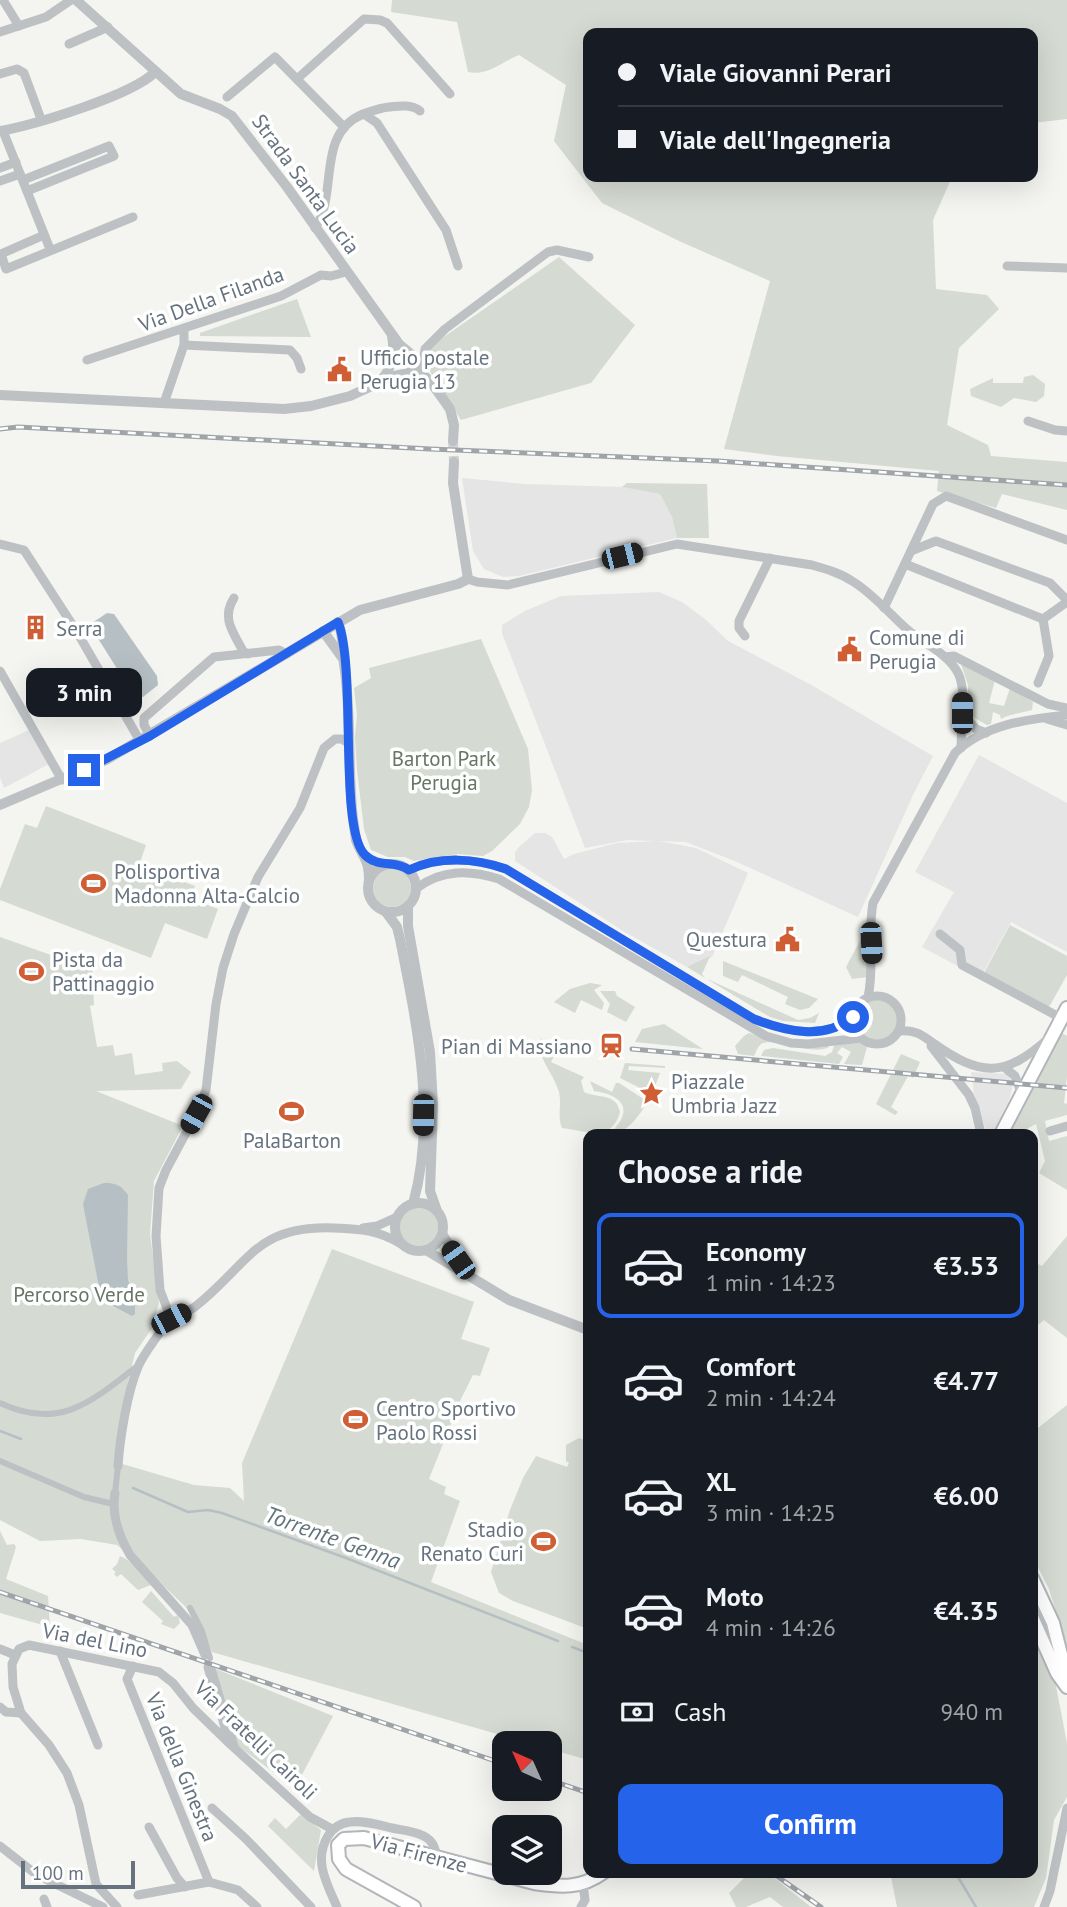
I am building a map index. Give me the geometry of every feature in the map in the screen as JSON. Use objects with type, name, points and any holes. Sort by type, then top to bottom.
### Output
[{"type":"main road","points":[[1004,1129],[1061,1024]]},
{"type":"main road","points":[[1038,1591],[1053,1623],[1067,1678]]},
{"type":"main road","points":[[1038,1630],[1057,1673],[1067,1686]]},
{"type":"main road","name":"Via Firenze","points":[[414,1907],[346,1869],[340,1862],[338,1845],[344,1839],[364,1838],[534,1883],[561,1886],[583,1884],[594,1878]]},
{"type":"street","points":[[3,0],[19,26]]},
{"type":"street","points":[[0,32],[46,17],[71,0]]},
{"type":"street","name":"Strada Santa Lucia","points":[[76,0],[181,94],[220,108],[232,116],[406,351]]},
{"type":"street","points":[[297,79],[364,19],[380,20],[387,23],[450,94]]},
{"type":"street","points":[[68,44],[108,27]]},
{"type":"street","points":[[227,97],[275,57],[343,126]]},
{"type":"street","points":[[0,74],[16,68],[24,73],[41,120]]},
{"type":"street","points":[[50,249],[2,131],[137,86],[155,72]]},
{"type":"street","points":[[315,228],[322,218],[329,163],[343,126],[352,118],[377,108],[415,107],[420,111]]},
{"type":"street","points":[[365,114],[377,123],[446,230],[458,266]]},
{"type":"street","points":[[0,181],[21,177],[109,146],[114,156],[27,191]]},
{"type":"street","points":[[0,168],[16,163]]},
{"type":"street","points":[[44,235],[1,254],[6,269],[132,217]]},
{"type":"street","points":[[394,370],[408,373],[418,368],[425,349],[445,329],[548,252],[556,250],[589,257]]},
{"type":"street","points":[[1007,266],[1067,268]]},
{"type":"street","name":"Via Della Filanda","points":[[87,360],[281,296],[321,275],[331,276],[346,271]]},
{"type":"street","points":[[164,403],[184,345],[184,329]]},
{"type":"street","points":[[391,330],[393,354],[390,360],[394,370]]},
{"type":"street","points":[[184,345],[290,350],[297,358],[300,369]]},
{"type":"street","points":[[393,354],[406,351],[413,357],[418,368],[450,409],[454,425],[453,441]]},
{"type":"street","points":[[0,394],[258,410],[284,409],[333,401],[370,388],[394,370]]},
{"type":"street","points":[[1028,421],[1067,431]]},
{"type":"street","points":[[454,462],[453,483],[468,579]]},
{"type":"street","points":[[884,608],[933,504],[946,496],[1067,540]]},
{"type":"street","points":[[911,551],[936,541],[1050,583],[1067,601],[1043,619]]},
{"type":"street","points":[[0,544],[24,550],[145,738]]},
{"type":"street","points":[[0,805],[62,780],[145,738],[360,610],[468,579],[508,585],[677,544],[812,565],[840,574],[866,590],[907,629],[945,657],[959,674],[962,692],[961,748]]},
{"type":"street","points":[[745,636],[739,628],[739,621],[769,558]]},
{"type":"street","points":[[905,564],[1043,619]]},
{"type":"street","points":[[234,598],[228,607],[227,619],[243,652],[250,654]]},
{"type":"street","points":[[1038,683],[1049,656],[1043,619]]},
{"type":"street","points":[[338,622],[343,634],[348,685],[348,743],[353,817],[356,840],[369,865],[369,880],[369,896],[378,909],[393,913],[413,902],[417,888],[413,875],[398,864],[378,868],[369,880]]},
{"type":"street","points":[[323,631],[344,660]]},
{"type":"street","points":[[145,738],[144,718],[214,657],[279,650],[287,654]]},
{"type":"street","points":[[945,657],[954,656],[1048,704],[1066,708]]},
{"type":"street","points":[[0,671],[62,780]]},
{"type":"street","points":[[868,997],[871,976],[869,924],[873,904],[931,795],[961,748],[986,733],[1066,708]]},
{"type":"street","points":[[962,713],[976,729],[986,733]]},
{"type":"street","points":[[1042,717],[1067,724]]},
{"type":"street","points":[[171,1319],[160,1290],[156,1236],[159,1188],[206,1090],[223,968],[254,885],[300,808],[324,748],[335,739],[348,743]]},
{"type":"street","points":[[365,856],[385,865]]},
{"type":"street","points":[[409,870],[438,862],[462,860],[483,862],[506,869],[754,1019],[774,1026],[792,1031],[823,1031],[844,1025],[853,1017],[857,1006],[868,997],[878,995],[888,997],[896,1003],[902,1022],[892,1039],[884,1043],[869,1043],[856,1032],[853,1017]]},
{"type":"street","points":[[417,888],[439,875],[463,872],[499,879],[766,1036],[791,1043],[808,1044],[861,1038]]},
{"type":"street","points":[[408,907],[408,926],[430,1052],[433,1105],[430,1191],[441,1218],[442,1234],[474,1280]]},
{"type":"street","points":[[386,912],[397,927],[400,939],[422,1073],[422,1159],[413,1204]]},
{"type":"street","points":[[899,1031],[908,1030],[924,1037],[963,1063],[986,1069],[1004,1067],[1023,1058],[1061,1024],[962,965],[960,950],[940,934]]},
{"type":"street","points":[[924,1037],[969,1095],[980,1129]]},
{"type":"street","points":[[1004,1067],[1015,1076],[1022,1095]]},
{"type":"street","points":[[1050,1131],[1067,1126]]},
{"type":"street","points":[[358,1229],[377,1226],[397,1217],[413,1204],[426,1204],[437,1211]]},
{"type":"street","points":[[397,1217],[395,1231],[401,1244]]},
{"type":"street","points":[[0,1403],[13,1410],[43,1415],[74,1409],[91,1402],[138,1365],[171,1319],[195,1307],[258,1247],[291,1230],[312,1227],[358,1229],[384,1234],[413,1251],[433,1247],[442,1234]]},
{"type":"street","points":[[426,1250],[509,1300],[583,1328]]},
{"type":"street","points":[[138,1365],[120,1438],[113,1508],[123,1544],[192,1625],[209,1663]]},
{"type":"street","points":[[0,1461],[113,1508]]},
{"type":"street","points":[[190,1608],[202,1630],[233,1747]]},
{"type":"street","points":[[1038,1618],[1067,1686]]},
{"type":"street","name":"Via del Lino","points":[[117,1907],[96,1884],[79,1805],[67,1773],[49,1745],[21,1713],[13,1687],[12,1664],[19,1649],[29,1645],[159,1672]]},
{"type":"street","points":[[0,1649],[15,1655]]},
{"type":"street","points":[[60,1651],[98,1745]]},
{"type":"street","name":"Via della Ginestra","points":[[133,1666],[127,1679],[209,1882]]},
{"type":"street","name":"Via Fratelli Cairoli","points":[[159,1672],[173,1683],[193,1708],[233,1747],[310,1817],[332,1829]]},
{"type":"street","points":[[0,1707],[6,1712],[21,1713]]},
{"type":"street","points":[[212,1808],[246,1839],[310,1907]]},
{"type":"street","points":[[1044,1907],[1050,1891],[1067,1808]]},
{"type":"street","points":[[337,1907],[324,1878],[321,1863],[323,1843],[332,1829],[342,1823],[352,1821],[421,1835],[432,1843],[438,1858]]},
{"type":"street","points":[[149,1828],[177,1878],[185,1887]]},
{"type":"street","points":[[0,1846],[37,1875],[103,1907]]},
{"type":"street","points":[[138,1895],[209,1882],[239,1890],[257,1907]]},
{"type":"street","points":[[581,1907],[585,1900],[583,1884]]},
{"type":"shaded area","points":[[462,478],[525,484],[622,487],[660,494],[672,517],[677,538],[519,576],[503,577],[484,569],[473,551]]},
{"type":"shaded area","points":[[659,592],[682,602],[728,641],[813,686],[933,756],[858,917],[686,842],[627,840],[585,848],[502,633],[502,625],[525,611],[561,596]]},
{"type":"shaded area","points":[[107,613],[114,614],[157,676],[158,685],[143,697],[133,694],[92,629],[92,623]]},
{"type":"shaded area","points":[[29,730],[49,764],[4,788],[0,777],[0,743]]},
{"type":"shaded area","points":[[979,755],[1067,803],[1067,952],[1011,922],[983,973],[1039,1010],[922,947],[954,892],[915,872]]},
{"type":"shaded area","points":[[535,833],[545,833],[552,837],[564,859],[617,843],[659,841],[696,848],[748,873],[712,957],[687,967],[623,931],[515,861],[515,852]]},
{"type":"shaded area","points":[[971,1072],[1007,1074],[1013,1083],[1010,1098],[994,1129],[985,1129],[974,1093]]},
{"type":"shaded area","points":[[104,1183],[118,1185],[128,1195],[128,1280],[135,1300],[135,1314],[132,1316],[115,1307],[100,1292],[83,1204],[88,1189]]},
{"type":"green space","points":[[392,0],[1067,0],[1067,119],[1038,122],[1038,28],[583,28],[583,178],[554,141],[566,85],[519,55],[482,72],[468,72],[457,22],[391,12]]},
{"type":"green space","points":[[586,182],[950,182],[933,220],[936,289],[987,295],[999,309],[959,348],[947,425],[988,445],[991,456],[1067,462],[1067,510],[1002,494],[996,508],[937,491],[939,471],[724,449],[770,281],[602,203]]},
{"type":"green space","points":[[559,257],[635,325],[591,383],[461,420],[427,367],[428,348]]},
{"type":"green space","points":[[297,299],[311,337],[200,336],[200,333]]},
{"type":"green space","points":[[1033,375],[1045,384],[1044,396],[1036,402],[1014,398],[1001,407],[971,396],[970,389],[993,378],[993,383],[1023,383],[1024,377]]},
{"type":"green space","points":[[627,483],[707,484],[709,538],[677,538],[672,517],[660,494],[622,487]]},
{"type":"green space","name":"Barton Park Perugia","points":[[481,639],[528,749],[532,790],[529,807],[520,824],[492,851],[483,856],[458,854],[414,861],[405,857],[388,857],[371,850],[364,829],[357,770],[354,688],[371,678],[369,668]]},
{"type":"green space","points":[[961,664],[995,680],[989,703],[1004,706],[1010,688],[1033,702],[1032,710],[1001,719],[1000,715],[993,712],[991,724],[987,725],[973,717],[968,711],[968,685]]},
{"type":"green space","name":"Polisportiva Madonna Alta-Calcio","points":[[46,806],[146,845],[139,865],[195,886],[190,898],[218,909],[207,939],[165,923],[151,958],[0,900],[0,889],[25,824],[37,828]]},
{"type":"green space","points":[[392,869],[405,875],[411,888],[405,901],[392,907],[379,901],[373,888],[379,875]]},
{"type":"green space","points":[[1010,925],[1067,956],[1067,975],[1049,1007],[984,973]]},
{"type":"green space","name":"Percorso Verde","points":[[0,937],[85,967],[92,963],[94,1005],[90,1006],[97,1047],[113,1045],[115,1056],[132,1053],[135,1075],[163,1071],[162,1063],[177,1061],[191,1072],[181,1089],[96,1091],[183,1126],[154,1181],[150,1234],[159,1303],[152,1328],[135,1353],[127,1386],[119,1463],[194,1485],[230,1488],[244,1501],[242,1463],[332,1249],[474,1302],[461,1339],[490,1348],[480,1376],[473,1375],[460,1401],[429,1479],[446,1487],[444,1494],[460,1501],[431,1582],[583,1643],[583,1759],[562,1752],[562,1731],[492,1733],[212,1652],[196,1617],[117,1545],[81,1539],[40,1541],[0,1520]]},
{"type":"green space","points":[[862,937],[867,940],[868,977],[852,979],[846,967]]},
{"type":"green space","points":[[710,956],[702,974],[705,978],[687,967]]},
{"type":"green space","points":[[723,961],[818,999],[809,1008],[800,1010],[785,1004],[788,997],[742,975],[738,982],[723,976]]},
{"type":"green space","points":[[706,978],[798,1020],[819,1013],[815,1023],[783,1021],[770,1017]]},
{"type":"green space","points":[[590,983],[602,985],[594,990],[604,1003],[602,1010],[581,1000],[575,1013],[554,1002],[570,989]]},
{"type":"green space","points":[[600,991],[615,991],[617,996],[635,1007],[626,1022],[607,1012],[610,1004]]},
{"type":"green space","points":[[877,1000],[891,1006],[897,1020],[891,1034],[877,1040],[863,1034],[857,1020],[863,1006]]},
{"type":"green space","points":[[664,1024],[703,1049],[635,1042],[642,1029]]},
{"type":"green space","points":[[1059,1032],[1067,1036],[1064,1103],[1067,1104],[1067,1115],[1045,1121],[1049,1141],[1067,1136],[1067,1190],[1039,1173],[1045,1161],[1036,1124],[1026,1129],[1010,1129]]},
{"type":"green space","points":[[749,1033],[765,1038],[828,1044],[829,1047],[812,1050],[772,1042],[759,1046],[754,1056],[738,1054],[735,1046]]},
{"type":"green space","points":[[540,1038],[558,1049],[551,1062],[584,1077],[581,1081],[584,1092],[615,1101],[620,1112],[610,1128],[583,1129],[583,1131],[562,1128],[559,1092],[541,1054],[545,1053]]},
{"type":"green space","points":[[858,1041],[867,1047],[862,1065],[844,1064],[851,1052],[842,1047],[837,1053],[843,1057],[839,1064],[761,1056],[764,1050],[773,1048],[825,1056],[832,1052],[835,1043]]},
{"type":"green space","points":[[901,1054],[920,1062],[913,1078],[908,1076],[891,1107],[898,1112],[895,1115],[876,1104]]},
{"type":"green space","points":[[625,1063],[665,1066],[629,1066],[628,1070],[660,1073],[652,1094],[620,1078]]},
{"type":"green space","points":[[590,1081],[612,1092],[616,1083],[619,1083],[648,1102],[627,1127],[615,1129],[623,1113],[621,1103],[612,1096],[594,1091]]},
{"type":"green space","points":[[418,1207],[432,1213],[438,1227],[432,1241],[418,1247],[404,1241],[398,1227],[404,1213]]},
{"type":"green space","points":[[1067,1236],[1067,1338],[1044,1320],[1038,1325],[1038,1264],[1042,1266]]},
{"type":"green space","points":[[1067,1405],[1067,1646],[1049,1589],[1038,1568],[1038,1428]]},
{"type":"green space","name":"Stadio Renato Curi","points":[[579,1438],[583,1439],[583,1627],[513,1601],[499,1593],[491,1572],[523,1478],[536,1456],[567,1467],[569,1463],[566,1461],[566,1445]]},
{"type":"green space","points":[[0,1531],[7,1545],[14,1544],[16,1547],[6,1579],[48,1596],[50,1627],[0,1613]]},
{"type":"green space","points":[[120,1556],[133,1565],[151,1585],[138,1590],[121,1574],[117,1577],[112,1569]]},
{"type":"green space","points":[[151,1591],[174,1617],[178,1615],[180,1623],[174,1629],[161,1624],[163,1621],[142,1602]]},
{"type":"green space","points":[[1038,1642],[1055,1681],[1067,1743],[1067,1797],[1054,1820],[1046,1878],[1034,1907],[897,1907],[891,1878],[1038,1878]]},
{"type":"green space","points":[[211,1667],[333,1716],[295,1788],[238,1746]]},
{"type":"green space","points":[[301,1814],[321,1830],[314,1871],[268,1826],[275,1818],[286,1829]]},
{"type":"green space","points":[[744,1878],[774,1878],[811,1907],[783,1907],[770,1897],[746,1907],[736,1907],[729,1893]]},
{"type":"waterway","name":"Torrente Genna","points":[[0,1431],[21,1439]]},
{"type":"waterway","name":"Torrente Genna","points":[[133,1488],[188,1512],[208,1510],[222,1513],[558,1641]]},
{"type":"waterway","name":"Torrente Genna","points":[[572,1647],[583,1651]]},
{"type":"waterway","name":"Torrente Genna","points":[[959,1878],[976,1907]]},
{"type":"tunnel","points":[[453,441],[454,462]]},
{"type":"railway","points":[[0,429],[18,427],[718,461],[1067,485]]},
{"type":"railway","points":[[632,1049],[1067,1088]]},
{"type":"railway","points":[[0,1592],[492,1760]]},
{"type":"railway","points":[[562,1784],[583,1791]]},
{"type":"railway","points":[[780,1878],[821,1907]]},
{"type":"place","name":"Ufficio postale Perugia 13","points":[[340,369]]},
{"type":"place","name":"Serra","points":[[36,628]]},
{"type":"place","name":"Comune di Perugia","points":[[849,649]]},
{"type":"place","name":"Polisportiva Madonna Alta-Calcio","points":[[94,883]]},
{"type":"place","name":"Questura","points":[[787,939]]},
{"type":"place","name":"Pista da Pattinaggio","points":[[32,971]]},
{"type":"place","name":"Pian di Massiano","points":[[612,1046]]},
{"type":"place","name":"Piazzale Umbria Jazz","points":[[651,1093]]},
{"type":"place","name":"PalaBarton","points":[[292,1111]]},
{"type":"place","name":"Centro Sportivo Paolo Rossi","points":[[356,1420]]},
{"type":"place","name":"Stadio Renato Curi","points":[[544,1541]]},
{"type":"route","points":[[84,770],[150,736],[338,622],[343,634],[348,685],[348,757],[353,817],[356,840],[365,856],[385,865],[398,864],[409,870],[452,860],[483,862],[506,869],[754,1019],[767,1024],[792,1031],[823,1031],[844,1025],[853,1017]]}]
